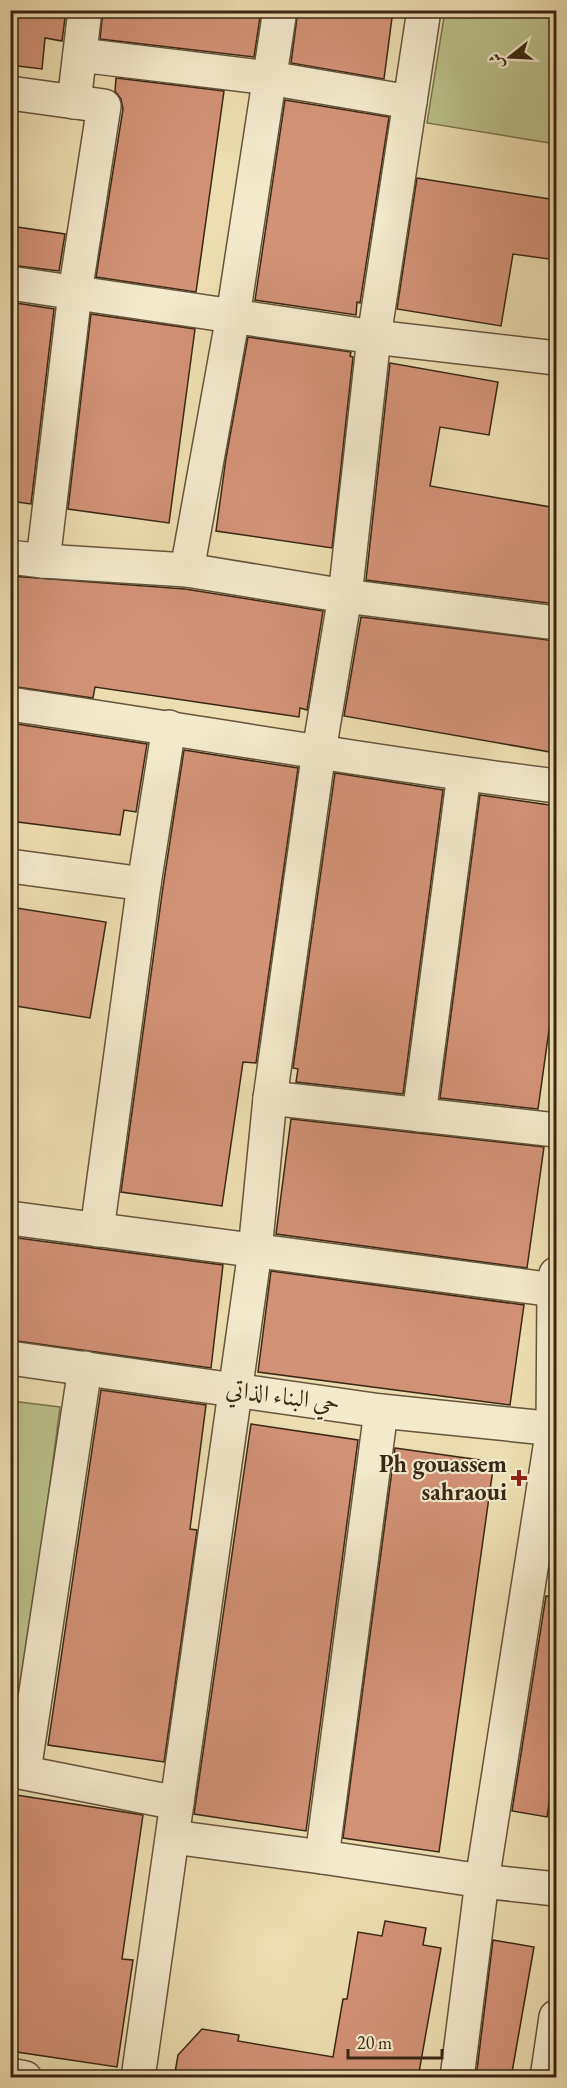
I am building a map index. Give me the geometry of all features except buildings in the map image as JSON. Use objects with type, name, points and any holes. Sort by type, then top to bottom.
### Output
[{"type":"street","points":[[74,102],[85,10]]},
{"type":"street","points":[[187,570],[233,316],[280,10]]},
{"type":"street","points":[[138,2078],[255,1251],[270,1098],[319,751],[345,596],[375,337],[424,10]]},
{"type":"street","points":[[80,55],[269,78],[410,102]]},
{"type":"street","points":[[10,93],[104,106],[75,293],[43,561]]},
{"type":"street","points":[[10,283],[375,337],[556,358]]},
{"type":"street","points":[[10,556],[43,561],[187,570],[345,596],[556,623]]},
{"type":"street","points":[[10,704],[556,786]]},
{"type":"street","points":[[97,1230],[144,884],[169,727]]},
{"type":"street","points":[[419,1115],[464,774]]},
{"type":"street","points":[[10,866],[144,884]]},
{"type":"street","points":[[270,1098],[556,1130]]},
{"type":"street","points":[[10,1218],[255,1251],[555,1282],[555,1429],[482,1881],[458,2078]]},
{"type":"street","name":"حي البناء الذاتي","points":[[10,1358],[381,1411],[555,1429]]},
{"type":"street","points":[[86,1368],[17,1770],[177,1803]]},
{"type":"street","points":[[322,1857],[381,1411]]},
{"type":"street","points":[[173,1837],[482,1881],[556,1889]]},
{"type":"street","points":[[547,2078],[556,2017]]},
{"type":"street","points":[[10,2075],[25,2078]]},
{"type":"green space","points":[[445,11],[556,11],[556,144],[427,123]]},
{"type":"green space","points":[[11,1401],[60,1407],[16,1746],[11,1746]]},
{"type":"place","name":"Ph gouassem sahraoui","points":[[519,1478]]}]
